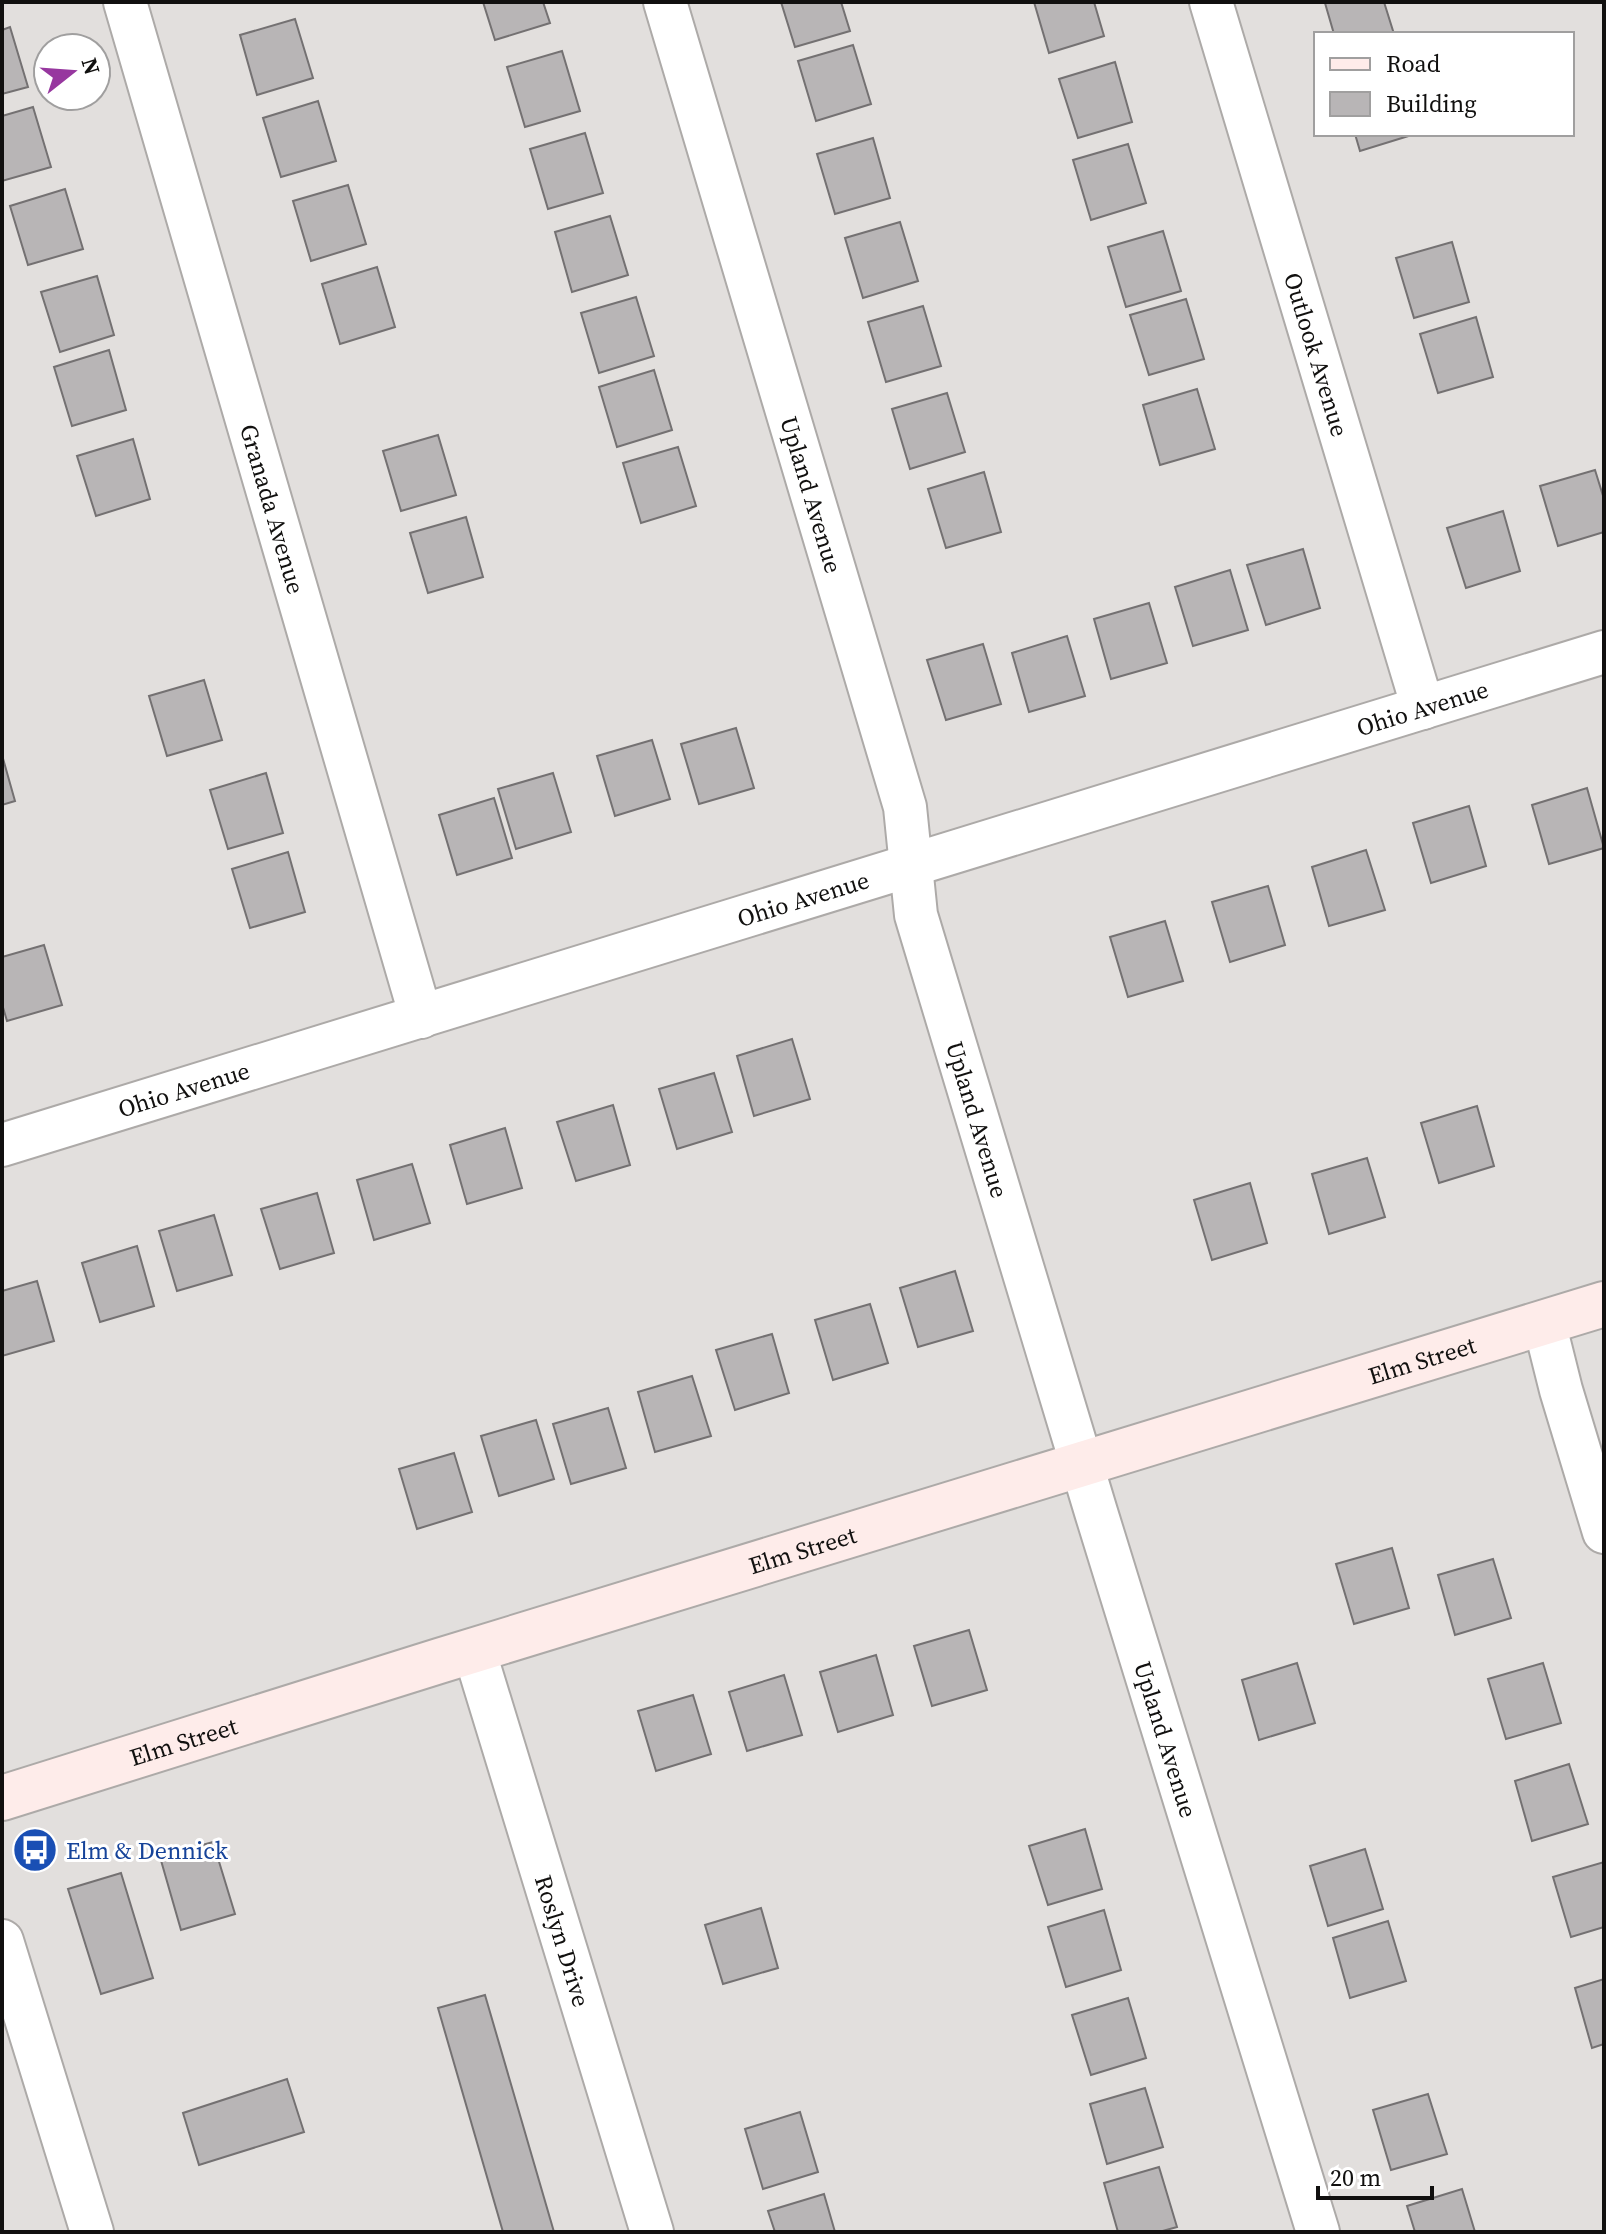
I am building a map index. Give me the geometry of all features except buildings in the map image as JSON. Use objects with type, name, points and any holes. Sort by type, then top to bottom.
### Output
[{"type":"street","name":"Granada Avenue","points":[[125,2],[421,1017]]},
{"type":"street","name":"Upland Avenue","points":[[665,2],[905,807],[916,915],[1081,1464],[1318,2232]]},
{"type":"street","name":"Outlook Avenue","points":[[1211,2],[1423,708]]},
{"type":"street","name":"Ohio Avenue","points":[[2,1145],[1604,652]]},
{"type":"street","name":"Elm Street","points":[[2,1798],[1604,1304]]},
{"type":"street","points":[[1544,1322],[1604,1532]]},
{"type":"street","name":"Roslyn Drive","points":[[474,1650],[652,2232]]},
{"type":"street","points":[[2,1941],[92,2232]]},
{"type":"place","name":"Elm & Dennick","points":[[35,1850]]}]
